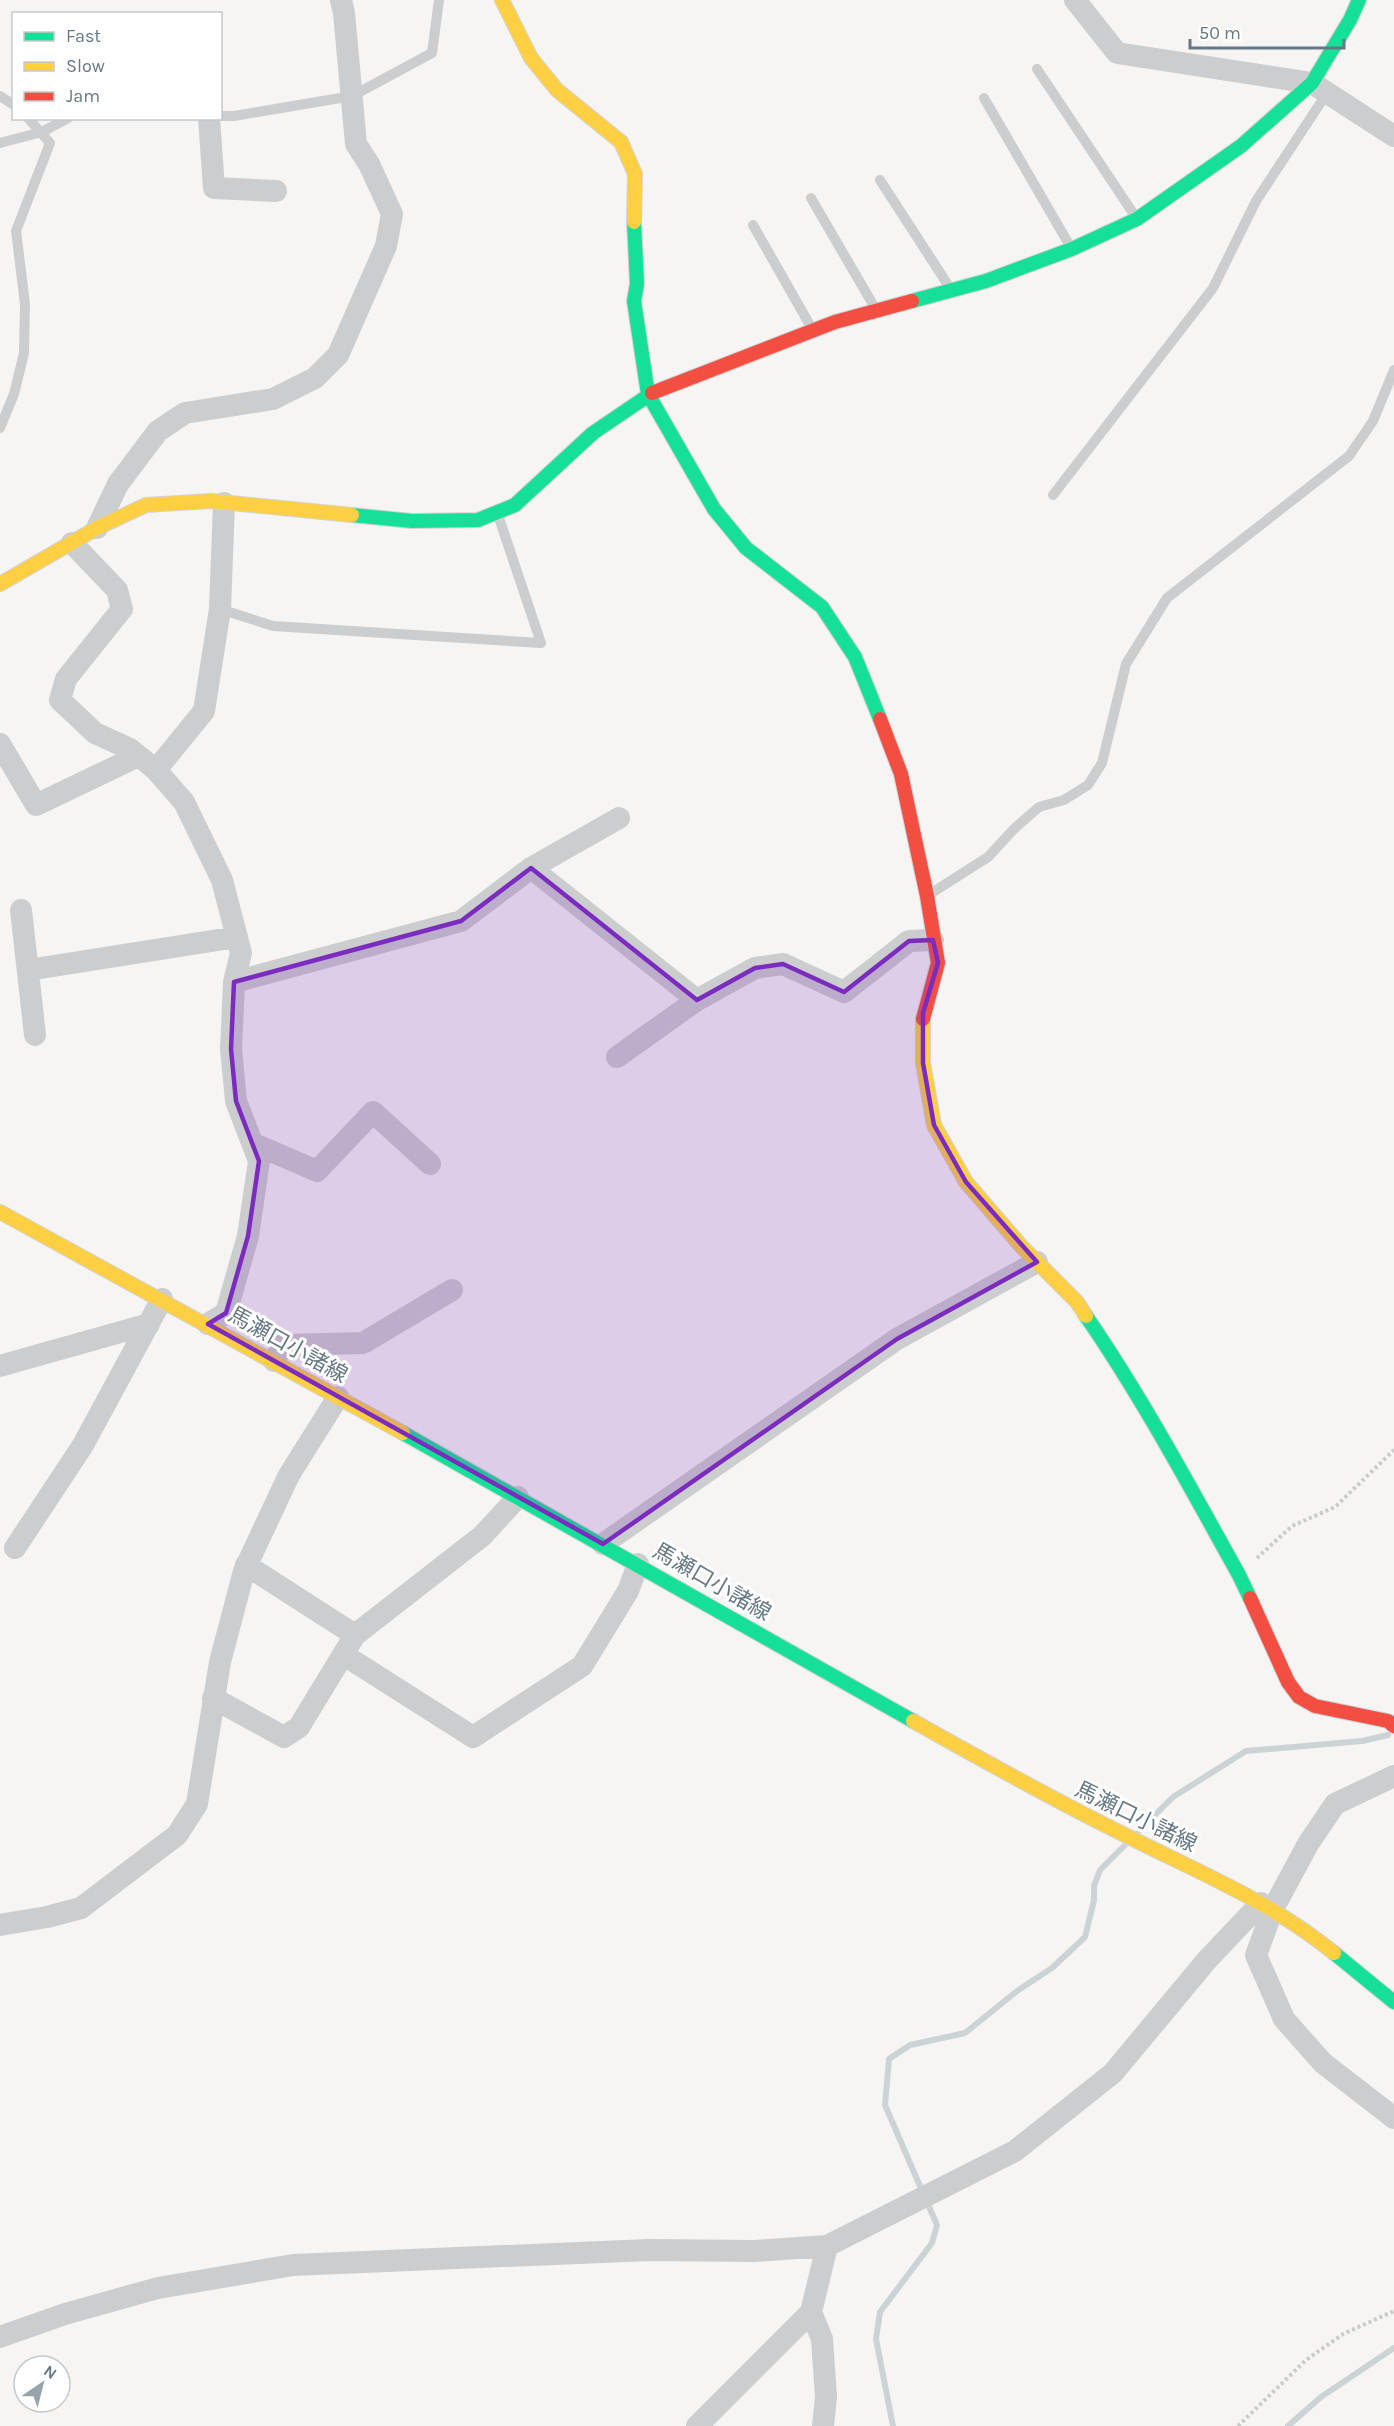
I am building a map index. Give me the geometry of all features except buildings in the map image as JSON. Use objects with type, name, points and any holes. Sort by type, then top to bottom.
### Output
[{"type":"street","points":[[97,528],[118,484],[158,432],[185,413],[273,399],[315,378],[338,356],[386,246],[392,214],[369,164],[356,144],[341,0]]},
{"type":"street","points":[[502,0],[531,58],[557,90],[621,142],[635,174],[633,242],[637,284],[634,301],[648,394],[714,509],[746,548],[822,607],[855,657],[901,774],[927,896],[938,963],[923,1013],[923,1063],[934,1125],[966,1182],[1037,1263],[1077,1302],[1114,1356],[1239,1575],[1288,1682],[1299,1697],[1315,1706],[1388,1721],[1394,1726]]},
{"type":"street","points":[[1075,0],[1117,53],[1319,88],[1394,136]]},
{"type":"street","points":[[0,584],[97,528],[146,505],[211,501],[412,521],[478,520],[497,513],[515,505],[593,433],[648,394],[835,322],[986,281],[1072,249],[1137,219],[1319,88],[1359,0]]},
{"type":"street","points":[[209,120],[214,188],[276,191]]},
{"type":"street","points":[[0,744],[36,805],[147,763],[204,711],[220,609],[225,503]]},
{"type":"street","points":[[72,543],[117,590],[122,609],[66,679],[60,700],[95,733],[130,749],[147,763],[183,802],[222,880],[241,953],[234,982],[231,1049],[236,1101],[259,1161],[248,1236],[226,1313],[208,1324]]},
{"type":"street","points":[[234,982],[461,921],[531,868],[619,818]]},
{"type":"street","points":[[531,868],[697,1000]]},
{"type":"street","points":[[21,910],[35,1035]]},
{"type":"street","points":[[28,970],[237,937]]},
{"type":"street","points":[[617,1057],[697,1000],[755,968],[783,964],[844,992],[909,941],[933,940]]},
{"type":"street","points":[[252,1143],[317,1170],[373,1112],[430,1164]]},
{"type":"street","name":"馬瀬口小諸線","points":[[0,1212],[208,1324],[603,1544],[1038,1792],[1267,1906],[1311,1934],[1394,2002]]},
{"type":"street","points":[[603,1544],[897,1339],[1037,1263]]},
{"type":"street","points":[[274,1361],[283,1345],[363,1343],[452,1290]]},
{"type":"street","points":[[15,1548],[83,1445],[162,1299]]},
{"type":"street","points":[[0,1366],[149,1324]]},
{"type":"street","points":[[0,1925],[81,1908],[177,1835],[197,1804],[220,1662],[246,1565],[289,1475],[338,1397]]},
{"type":"street","points":[[213,1698],[284,1737],[299,1726],[350,1645],[482,1536],[518,1497]]},
{"type":"street","points":[[246,1565],[473,1737],[582,1666],[628,1591],[638,1564]]},
{"type":"street","points":[[0,2337],[65,2314],[158,2288],[293,2265],[649,2250],[754,2251],[827,2246],[1015,2151],[1113,2073],[1207,1960],[1267,1906],[1335,1804],[1394,1776]]},
{"type":"street","points":[[1267,1906],[1256,1955],[1284,2019],[1323,2063],[1394,2118]]},
{"type":"street","points":[[697,2426],[811,2312],[827,2246]]},
{"type":"street","points":[[811,2312],[822,2339],[826,2397],[823,2426]]},
{"type":"lane","points":[[222,116],[234,116],[352,96],[432,53],[439,0]]},
{"type":"lane","points":[[1038,69],[1137,219]]},
{"type":"lane","points":[[1053,495],[1212,288],[1256,201],[1319,88]]},
{"type":"lane","points":[[984,98],[1072,249]]},
{"type":"lane","points":[[0,428],[14,394],[24,353],[25,304],[16,231],[50,143],[30,120]]},
{"type":"lane","points":[[0,143],[42,132],[64,120]]},
{"type":"lane","points":[[880,180],[952,291]]},
{"type":"lane","points":[[811,198],[877,311]]},
{"type":"lane","points":[[753,225],[813,330]]},
{"type":"lane","points":[[927,896],[988,857],[1015,828],[1039,807],[1064,800],[1088,785],[1102,764],[1126,664],[1167,598],[1348,456],[1373,421],[1394,370]]},
{"type":"lane","points":[[220,609],[273,626],[541,643],[497,513]]},
{"type":"path","points":[[1239,1575],[1292,1526],[1335,1507],[1394,1450]]},
{"type":"path","points":[[1238,2426],[1306,2360],[1343,2334],[1394,2312]]},
{"type":"highlighted area","points":[[531,868],[697,1000],[755,968],[783,964],[844,992],[909,941],[933,940],[938,963],[923,1013],[923,1063],[934,1125],[966,1182],[1037,1262],[897,1339],[603,1544],[208,1324],[226,1313],[248,1236],[259,1161],[236,1101],[231,1049],[234,982],[461,921]]},
{"type":"waterway","points":[[1139,1831],[1173,1797],[1246,1751],[1362,1741],[1388,1735]]},
{"type":"waterway","points":[[923,2193],[885,2105],[889,2059],[910,2045],[965,2033],[1017,1991],[1052,1968],[1085,1937],[1094,1900],[1094,1886],[1100,1870],[1125,1845]]},
{"type":"waterway","points":[[893,2426],[876,2339],[880,2312],[932,2243],[937,2225],[927,2202]]},
{"type":"waterway","points":[[1288,2426],[1321,2397],[1394,2348]]},
{"type":"traffic: fast","points":[[912,301],[986,281],[1072,249],[1137,219],[1241,146],[1312,83],[1350,20],[1359,0]]},
{"type":"traffic: fast","points":[[634,222],[637,284],[634,301],[648,394],[714,509],[746,548],[822,607],[855,657],[880,719]]},
{"type":"traffic: fast","points":[[352,515],[412,521],[478,520],[515,505],[593,433],[652,393]]},
{"type":"traffic: fast","points":[[1086,1316],[1166,1444],[1250,1598]]},
{"type":"traffic: fast","points":[[403,1433],[913,1721]]},
{"type":"traffic: fast","points":[[1334,1953],[1394,2002]]},
{"type":"traffic: slow","points":[[502,0],[531,58],[557,90],[621,142],[635,174],[634,222]]},
{"type":"traffic: slow","points":[[0,584],[97,528],[146,505],[211,501],[352,515]]},
{"type":"traffic: slow","points":[[923,1019],[923,1063],[934,1125],[966,1182],[1022,1247],[1077,1302],[1086,1316]]},
{"type":"traffic: slow","points":[[0,1212],[403,1433]]},
{"type":"traffic: slow","points":[[913,1721],[1073,1808],[1260,1903],[1334,1953]]},
{"type":"traffic: jam","points":[[652,393],[835,322],[912,301]]},
{"type":"traffic: jam","points":[[880,719],[901,774],[927,896],[938,963],[923,1019]]},
{"type":"traffic: jam","points":[[1250,1598],[1288,1682],[1299,1697],[1315,1706],[1388,1721],[1394,1726]]}]
